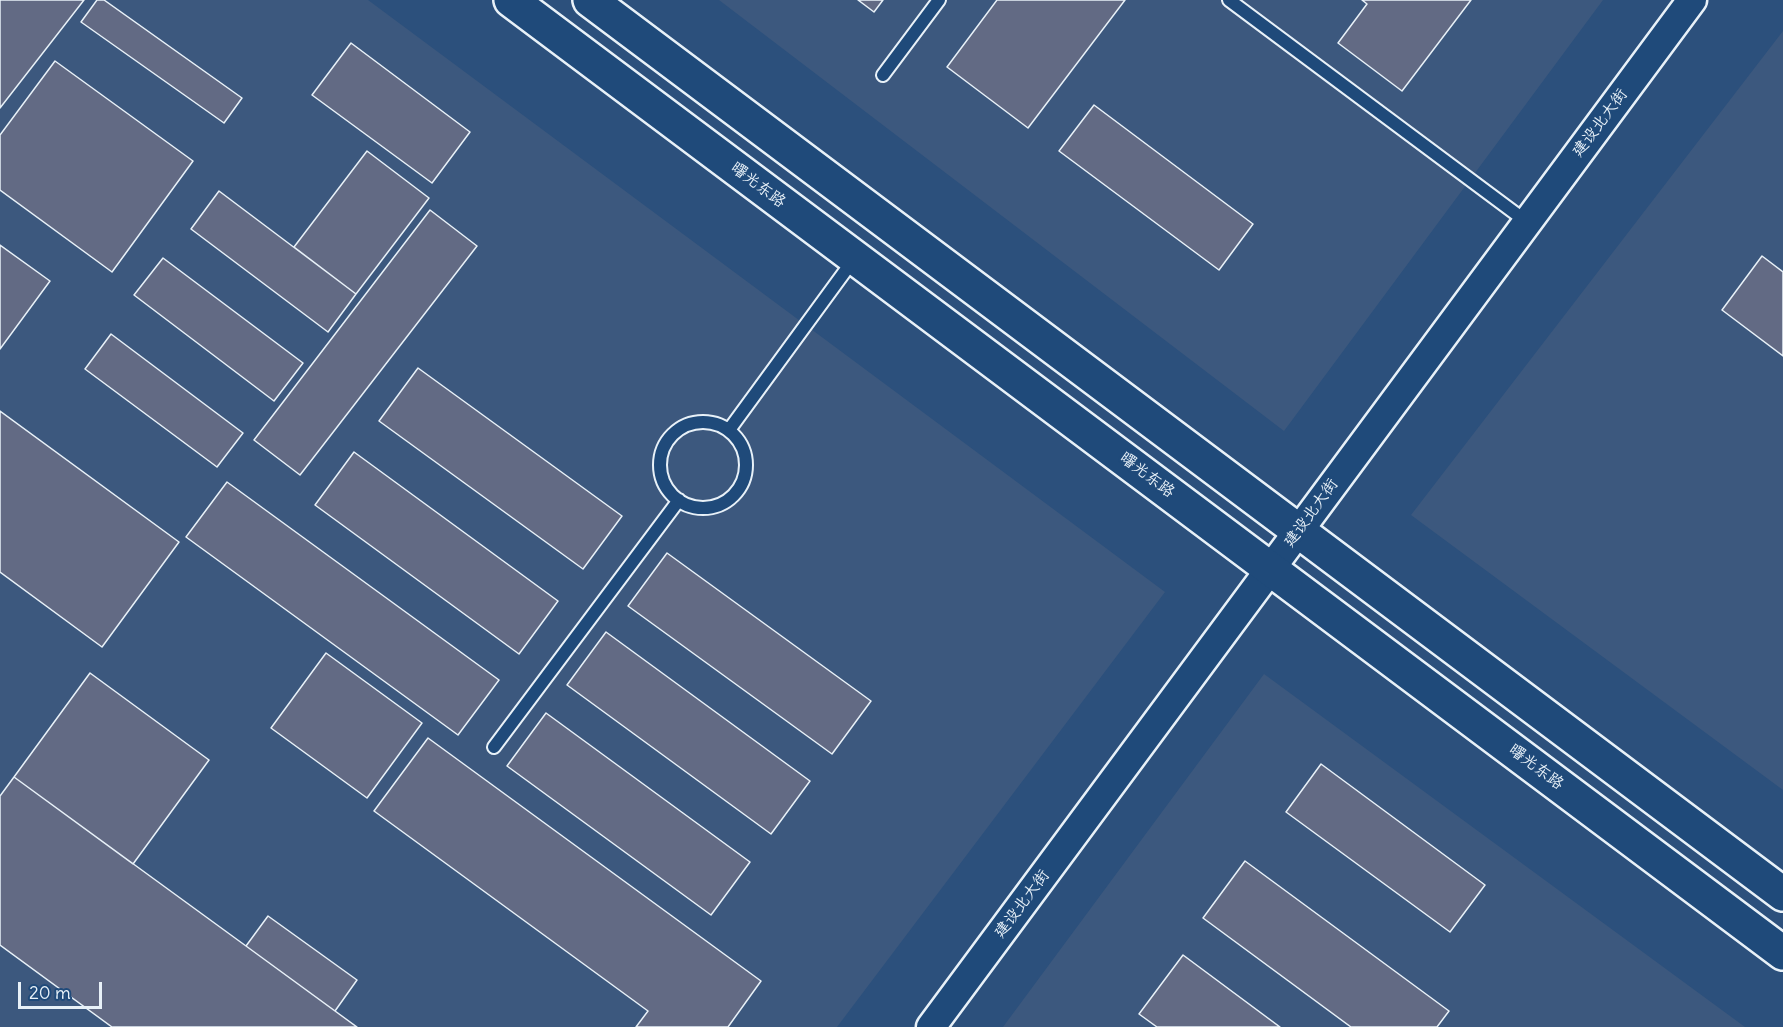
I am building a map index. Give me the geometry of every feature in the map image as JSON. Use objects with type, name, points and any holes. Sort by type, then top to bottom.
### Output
[{"type":"main road","name":"曙光东路","points":[[511,0],[1783,953]]},
{"type":"main road","points":[[590,0],[1783,894]]},
{"type":"street","name":"建设北大街","points":[[931,1027],[1692,0]]},
{"type":"lane","points":[[883,75],[939,0]]},
{"type":"lane","points":[[1229,0],[1527,222]]},
{"type":"lane","points":[[729,430],[855,257]]},
{"type":"lane","points":[[697,422],[710,422],[729,430],[742,445],[746,457],[747,470],[736,494],[713,507],[699,508],[679,500],[665,485],[660,472],[660,457],[665,444],[684,426],[697,422]]},
{"type":"lane","points":[[494,747],[679,500]]},
{"type":"shaded area","points":[[0,0],[368,0],[1165,592],[837,1027],[0,1027]]},
{"type":"shaded area","points":[[719,0],[1603,0],[1284,431]]},
{"type":"shaded area","points":[[1783,31],[1783,790],[1411,515]]},
{"type":"shaded area","points":[[1264,674],[1745,1027],[1003,1027]]},
{"type":"building","points":[[0,0],[84,0],[0,108]]},
{"type":"building","points":[[97,0],[104,0],[242,98],[224,123],[81,22]]},
{"type":"building","points":[[858,0],[883,0],[874,12]]},
{"type":"building","points":[[997,0],[1125,0],[1028,128],[947,67]]},
{"type":"building","points":[[1362,0],[1471,0],[1402,91],[1338,43],[1367,4]]},
{"type":"building","points":[[351,43],[470,132],[432,183],[312,95]]},
{"type":"building","points":[[55,61],[193,161],[112,272],[0,190],[0,135]]},
{"type":"building","points":[[1094,105],[1253,224],[1219,270],[1059,151]]},
{"type":"building","points":[[367,151],[429,198],[356,294],[294,247]]},
{"type":"building","points":[[219,191],[356,294],[328,332],[191,229]]},
{"type":"building","points":[[430,210],[477,246],[300,475],[254,440]]},
{"type":"building","points":[[0,245],[50,281],[0,349]]},
{"type":"building","points":[[1762,256],[1783,272],[1783,356],[1722,310]]},
{"type":"building","points":[[163,258],[303,363],[274,401],[134,295]]},
{"type":"building","points":[[111,334],[243,433],[217,467],[85,369]]},
{"type":"building","points":[[418,368],[622,516],[583,569],[379,421]]},
{"type":"building","points":[[0,411],[179,542],[102,647],[0,572]]},
{"type":"building","points":[[354,452],[558,601],[519,654],[315,505]]},
{"type":"building","points":[[227,482],[499,680],[458,735],[186,537]]},
{"type":"building","points":[[667,553],[871,701],[832,754],[628,606]]},
{"type":"building","points":[[606,632],[810,781],[771,834],[567,685]]},
{"type":"building","points":[[326,653],[422,723],[367,798],[271,728]]},
{"type":"building","points":[[90,673],[209,760],[133,864],[14,777]]},
{"type":"building","points":[[546,713],[750,862],[711,915],[507,766]]},
{"type":"building","points":[[428,738],[761,981],[728,1027],[636,1027],[648,1011],[374,811]]},
{"type":"building","points":[[1321,764],[1485,885],[1450,932],[1286,812]]},
{"type":"building","points":[[14,777],[357,1027],[112,1027],[0,945],[0,796]]},
{"type":"building","points":[[1245,861],[1449,1011],[1437,1027],[1351,1027],[1203,918]]},
{"type":"building","points":[[268,916],[357,980],[335,1011],[246,946]]},
{"type":"building","points":[[1183,955],[1280,1027],[1157,1027],[1139,1014]]}]
